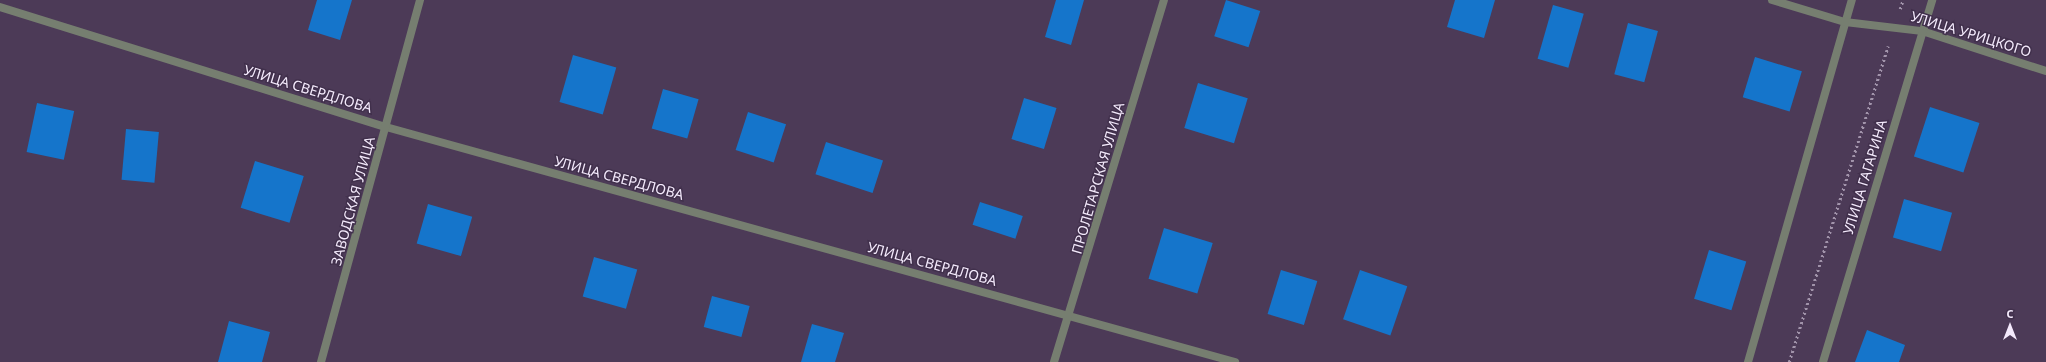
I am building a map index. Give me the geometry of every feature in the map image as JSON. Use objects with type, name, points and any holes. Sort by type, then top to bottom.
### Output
[{"type":"street","name":"ЗАВОДСКАЯ УЛИЦА","points":[[322,362],[420,0]]},
{"type":"street","name":"ПРОЛЕТАРСКАЯ УЛИЦА","points":[[1054,362],[1071,316],[1164,0]]},
{"type":"street","name":"УЛИЦА УРИЦКОГО","points":[[1772,0],[1845,22],[1895,25],[1922,31],[2046,71]]},
{"type":"street","points":[[1748,362],[1852,0]]},
{"type":"street","name":"УЛИЦА ГАГАРИНА","points":[[1823,362],[1932,0]]},
{"type":"street","name":"УЛИЦА СВЕРДЛОВА","points":[[0,7],[386,127],[1235,362]]},
{"type":"path","points":[[1789,362],[1902,0]]},
{"type":"building","points":[[317,0],[352,0],[340,40],[308,30]]},
{"type":"building","points":[[1056,0],[1084,0],[1071,45],[1045,37]]},
{"type":"building","points":[[1226,0],[1260,11],[1248,47],[1214,36]]},
{"type":"building","points":[[1455,0],[1495,0],[1484,38],[1447,27]]},
{"type":"building","points":[[1553,5],[1584,14],[1568,68],[1538,59]]},
{"type":"building","points":[[1628,23],[1658,31],[1644,82],[1614,74]]},
{"type":"building","points":[[573,55],[616,67],[603,115],[559,102]]},
{"type":"building","points":[[1755,57],[1802,71],[1790,111],[1743,97]]},
{"type":"building","points":[[1198,83],[1248,98],[1234,143],[1184,128]]},
{"type":"building","points":[[663,89],[699,99],[687,139],[652,128]]},
{"type":"building","points":[[1024,98],[1057,108],[1044,149],[1011,139]]},
{"type":"building","points":[[37,103],[74,111],[64,160],[27,152]]},
{"type":"building","points":[[1930,107],[1979,123],[1963,173],[1914,156]]},
{"type":"building","points":[[748,112],[786,124],[774,162],[736,150]]},
{"type":"building","points":[[126,129],[159,132],[154,183],[122,180]]},
{"type":"building","points":[[826,142],[883,161],[873,193],[815,174]]},
{"type":"building","points":[[255,161],[304,176],[289,223],[241,208]]},
{"type":"building","points":[[1904,199],[1952,213],[1941,251],[1893,237]]},
{"type":"building","points":[[980,202],[1023,216],[1015,239],[973,225]]},
{"type":"building","points":[[428,204],[472,217],[461,256],[417,243]]},
{"type":"building","points":[[1164,228],[1213,243],[1197,294],[1149,279]]},
{"type":"building","points":[[1709,250],[1746,261],[1731,310],[1694,299]]},
{"type":"building","points":[[594,257],[637,269],[626,309],[583,296]]},
{"type":"building","points":[[1281,270],[1317,281],[1304,325],[1268,314]]},
{"type":"building","points":[[1360,270],[1407,286],[1390,335],[1343,319]]},
{"type":"building","points":[[712,296],[750,306],[741,337],[704,327]]},
{"type":"building","points":[[229,321],[270,332],[262,362],[218,362]]},
{"type":"building","points":[[812,324],[844,333],[835,362],[801,362]]},
{"type":"building","points":[[1867,330],[1905,345],[1899,362],[1855,362]]}]
